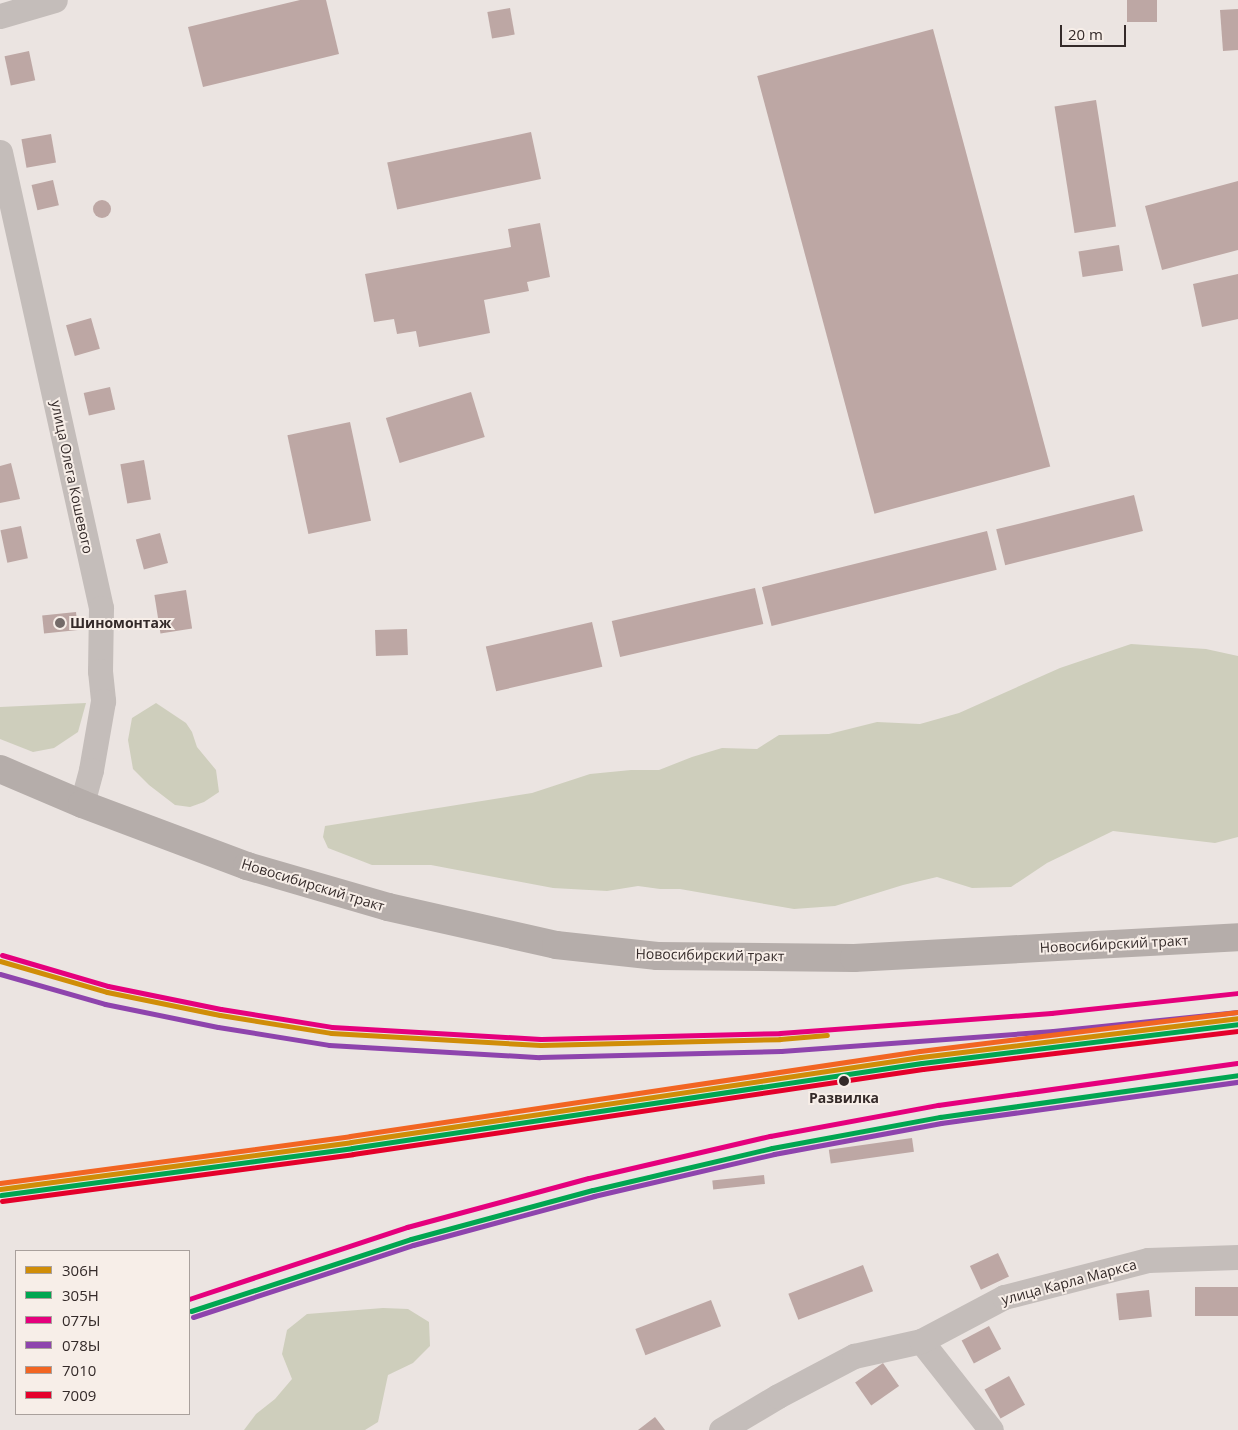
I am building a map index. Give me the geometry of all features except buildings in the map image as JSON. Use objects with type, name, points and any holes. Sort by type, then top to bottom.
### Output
[{"type":"main road","name":"Новосибирский тракт","points":[[0,768],[82,804],[247,866],[388,907],[556,945],[657,956],[854,958],[1238,938]]},
{"type":"street","points":[[0,16],[55,0]]},
{"type":"street","name":"улица Олега Кошевого","points":[[0,152],[100,608],[100,671],[103,701],[91,770],[82,804]]},
{"type":"street","name":"улица Карла Маркса","points":[[720,1430],[778,1396],[854,1356],[921,1341],[1004,1297],[1148,1260],[1238,1257]]},
{"type":"street","points":[[921,1341],[991,1430]]},
{"type":"green space","points":[[1131,644],[1206,649],[1238,656],[1238,837],[1215,843],[1113,831],[1047,863],[1011,887],[972,888],[937,877],[903,885],[835,906],[794,909],[680,889],[638,886],[607,891],[553,888],[431,865],[372,865],[328,848],[323,837],[325,826],[532,793],[590,774],[631,770],[659,770],[722,748],[757,749],[779,735],[829,734],[877,722],[920,724],[959,713],[1060,668]]},
{"type":"green space","points":[[86,703],[78,732],[54,748],[33,752],[0,739],[0,707]]},
{"type":"green space","points":[[156,703],[186,723],[192,732],[197,747],[216,770],[219,792],[204,802],[190,807],[175,805],[149,785],[133,769],[128,740],[132,718]]},
{"type":"green space","points":[[383,1308],[408,1309],[429,1322],[430,1346],[413,1363],[388,1375],[378,1422],[365,1430],[244,1430],[256,1414],[275,1399],[292,1379],[282,1354],[287,1330],[307,1314]]},
{"type":"transit line","name":"077Ы","points":[[2,955],[108,986],[221,1009],[332,1027],[541,1039],[780,1033],[1051,1013],[1237,993]]},
{"type":"transit line","name":"306Н","points":[[0,961],[107,992],[220,1015],[331,1033],[541,1045],[780,1039],[827,1035]]},
{"type":"transit line","name":"078Ы","points":[[0,974],[105,1004],[218,1027],[329,1045],[540,1057],[781,1051],[1053,1031],[1238,1012]]},
{"type":"transit line","name":"7010","points":[[0,1183],[350,1136],[920,1051],[1237,1012]]},
{"type":"transit line","name":"306Н","points":[[0,1189],[351,1142],[921,1057],[1238,1018]]},
{"type":"transit line","name":"305Н","points":[[1,1195],[352,1148],[922,1063],[1238,1024]]},
{"type":"transit line","name":"7009","points":[[2,1201],[353,1154],[923,1069],[1238,1031]]},
{"type":"transit line","name":"077Ы","points":[[190,1299],[407,1227],[589,1178],[770,1136],[938,1105],[1237,1063]]},
{"type":"transit line","name":"305Н","points":[[191,1311],[411,1239],[593,1190],[772,1148],[940,1117],[1238,1075]]},
{"type":"transit line","name":"078Ы","points":[[193,1317],[413,1245],[594,1196],[774,1154],[941,1123],[1238,1082]]},
{"type":"place","name":"Шиномонтаж","points":[[60,623]]},
{"type":"place","name":"Развилка","points":[[844,1081]]}]
